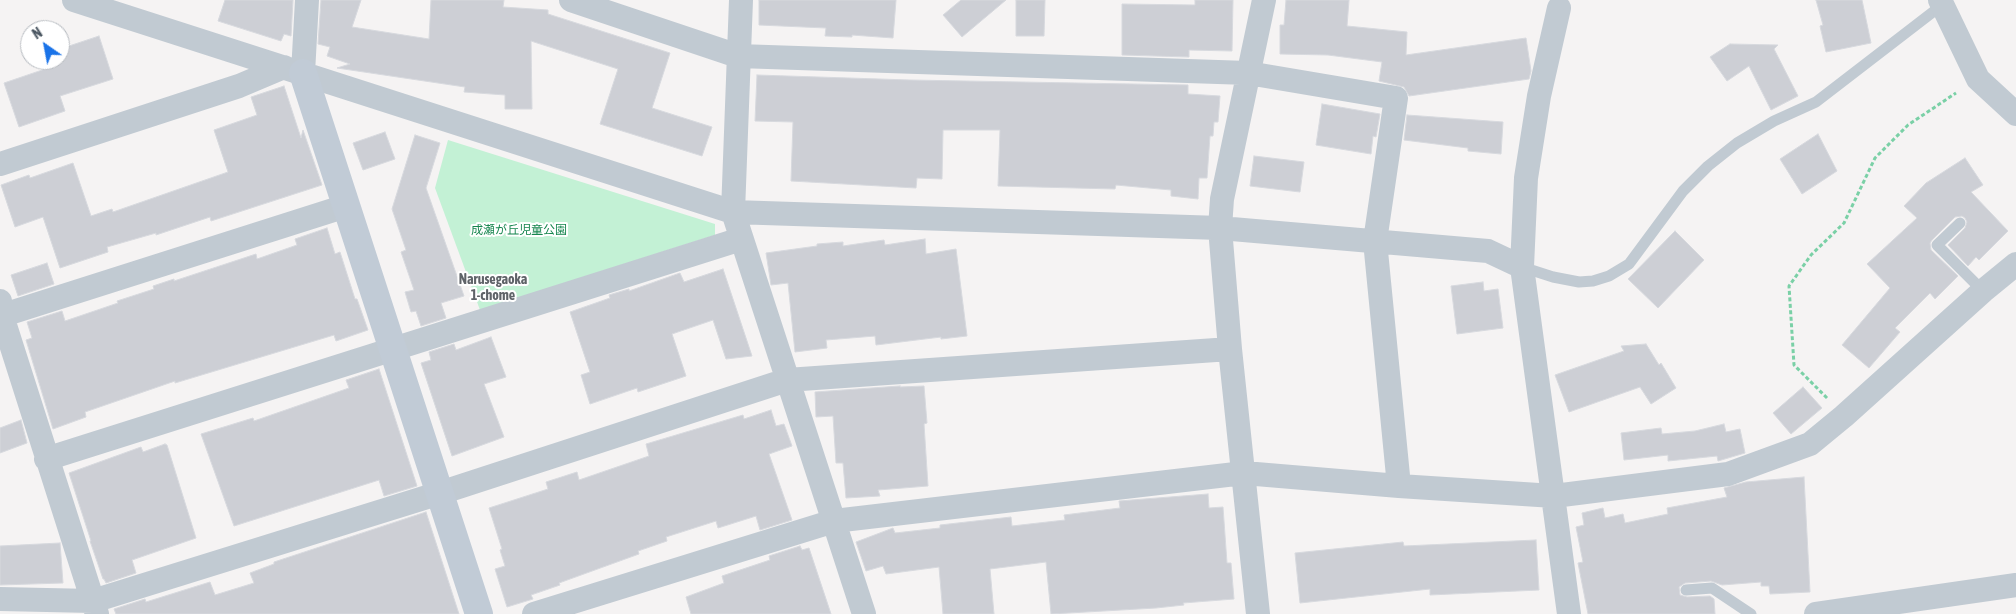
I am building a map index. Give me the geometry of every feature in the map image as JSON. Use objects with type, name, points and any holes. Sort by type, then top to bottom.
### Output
[{"type":"street","points":[[74,0],[733,212],[1220,228],[1488,251],[1522,267]]},
{"type":"street","points":[[307,0],[294,70],[346,206],[479,614]]},
{"type":"street","points":[[570,0],[738,56],[1248,73],[1396,98],[1375,241],[1399,486]]},
{"type":"street","points":[[741,0],[733,212],[864,614]]},
{"type":"street","points":[[1258,614],[1230,349],[1220,228],[1222,199],[1264,0]]},
{"type":"street","points":[[1941,2],[1978,79],[2016,114]]},
{"type":"street","points":[[1559,8],[1539,96],[1526,178],[1522,267],[1569,614]]},
{"type":"street","points":[[0,164],[239,86],[294,70]]},
{"type":"street","points":[[95,607],[0,314],[346,206]]},
{"type":"street","points":[[46,459],[741,239]]},
{"type":"street","points":[[534,614],[834,521],[1244,473],[1554,496],[1728,474],[1810,444],[1844,416],[1983,290],[2016,264]]},
{"type":"street","points":[[0,599],[95,607],[787,380],[1230,349]]},
{"type":"street","points":[[1816,614],[2016,585]]},
{"type":"lane","points":[[1522,267],[1553,277],[1579,282],[1593,281],[1609,276],[1629,264],[1683,191],[1708,166],[1737,142],[1774,121],[1816,102],[1941,2]]},
{"type":"lane","points":[[1960,222],[1938,245],[1983,290]]},
{"type":"lane","points":[[1686,590],[1712,588],[1752,614]]},
{"type":"path","points":[[1844,416],[1794,365],[1789,286],[1811,255],[1844,223],[1875,158],[1908,126],[1978,79]]},
{"type":"green space","name":"成瀬が丘児童公園","points":[[448,140],[715,224],[715,235],[480,310],[435,188]]},
{"type":"building","points":[[225,0],[293,0],[291,36],[284,34],[281,41],[218,21]]},
{"type":"building","points":[[321,0],[361,0],[352,27],[429,39],[431,0],[504,0],[503,7],[548,10],[548,14],[670,53],[652,108],[712,127],[702,156],[600,124],[618,69],[531,41],[532,109],[505,109],[505,95],[464,92],[465,87],[337,68],[350,64],[327,56],[330,47],[318,44]]},
{"type":"building","points":[[759,0],[896,0],[893,38],[852,35],[852,37],[825,36],[826,28],[759,25]]},
{"type":"building","points":[[961,0],[1006,0],[962,37],[943,15]]},
{"type":"building","points":[[1016,0],[1045,0],[1044,36],[1016,36]]},
{"type":"building","points":[[1195,0],[1233,0],[1232,51],[1189,50],[1189,57],[1122,55],[1122,4],[1195,5]]},
{"type":"building","points":[[1286,0],[1349,0],[1347,26],[1407,32],[1406,55],[1526,38],[1531,71],[1529,79],[1409,96],[1404,87],[1379,81],[1382,62],[1328,55],[1280,54],[1280,25],[1284,25]]},
{"type":"building","points":[[1816,0],[1862,0],[1871,43],[1826,52],[1820,26],[1823,25]]},
{"type":"building","points":[[99,36],[113,79],[60,96],[65,111],[19,127],[4,83],[42,70],[70,70],[70,46]]},
{"type":"building","points":[[1730,44],[1778,45],[1774,49],[1798,96],[1771,110],[1749,66],[1727,81],[1710,57]]},
{"type":"building","points":[[757,75],[1188,85],[1188,94],[1220,96],[1218,122],[1214,122],[1213,136],[1210,136],[1207,178],[1199,178],[1198,199],[1171,196],[1171,190],[1116,185],[1115,189],[998,186],[1000,130],[943,130],[942,179],[917,178],[916,188],[791,181],[793,122],[755,121]]},
{"type":"building","points":[[284,86],[301,138],[303,130],[322,185],[211,221],[210,217],[156,235],[156,233],[107,247],[108,252],[60,268],[43,217],[15,227],[1,185],[29,175],[30,178],[73,163],[91,216],[112,209],[113,212],[228,172],[214,130],[257,115],[251,97]]},
{"type":"building","points":[[1322,104],[1380,114],[1376,137],[1373,136],[1371,154],[1316,145]]},
{"type":"building","points":[[1407,115],[1503,122],[1501,154],[1468,151],[1468,148],[1404,140]]},
{"type":"building","points":[[385,132],[395,159],[363,170],[353,143]]},
{"type":"building","points":[[1818,134],[1837,171],[1802,194],[1780,159]]},
{"type":"building","points":[[415,135],[440,143],[426,188],[464,296],[441,303],[446,318],[421,326],[416,311],[411,312],[405,292],[414,290],[401,252],[406,250],[392,209]]},
{"type":"building","points":[[1254,156],[1304,162],[1300,192],[1250,186]]},
{"type":"building","points":[[1965,158],[1983,185],[1971,192],[2008,231],[1979,260],[1976,257],[1968,266],[1948,245],[1965,228],[1967,222],[1962,216],[1955,217],[1930,243],[1931,250],[1958,276],[1935,299],[1930,293],[1895,328],[1900,332],[1869,368],[1842,345],[1890,288],[1867,264],[1917,218],[1904,206],[1926,183]]},
{"type":"building","points":[[327,228],[335,254],[340,252],[355,299],[357,299],[368,330],[336,341],[334,335],[175,383],[175,381],[85,412],[86,417],[53,429],[26,340],[32,338],[27,322],[62,311],[65,321],[118,303],[117,301],[154,289],[153,286],[174,279],[174,281],[256,254],[257,259],[297,245],[295,239]]},
{"type":"building","points":[[1675,231],[1704,260],[1658,308],[1628,279]]},
{"type":"building","points":[[925,239],[926,254],[956,249],[967,336],[941,339],[941,337],[876,345],[875,336],[826,340],[827,348],[795,352],[788,283],[771,285],[766,253],[817,246],[817,244],[843,242],[843,246],[884,240],[885,245]]},
{"type":"building","points":[[47,263],[54,284],[18,296],[11,275]]},
{"type":"building","points":[[723,269],[752,356],[726,359],[713,320],[672,334],[686,376],[638,392],[637,388],[590,404],[581,375],[590,372],[570,312],[610,298],[609,295],[629,289],[629,291],[680,273],[684,282]]},
{"type":"building","points":[[1483,282],[1484,291],[1498,289],[1503,328],[1457,334],[1451,286]]},
{"type":"building","points":[[491,337],[506,377],[484,384],[504,437],[452,456],[421,363],[431,360],[429,352],[454,344],[456,350]]},
{"type":"building","points":[[1646,344],[1659,365],[1661,363],[1676,388],[1651,404],[1640,387],[1569,412],[1555,375],[1624,351],[1621,346]]},
{"type":"building","points":[[379,369],[417,486],[384,496],[379,480],[234,526],[201,434],[253,418],[254,421],[349,388],[346,380]]},
{"type":"building","points":[[924,386],[927,423],[924,424],[928,486],[878,490],[880,496],[846,498],[843,463],[836,463],[833,416],[816,417],[815,392]]},
{"type":"building","points":[[1803,387],[1822,408],[1791,434],[1773,413]]},
{"type":"building","points":[[771,410],[776,426],[784,424],[792,446],[769,454],[792,520],[760,530],[756,516],[718,528],[716,521],[666,537],[667,541],[638,551],[639,554],[559,583],[560,585],[531,595],[533,599],[507,607],[495,569],[505,566],[500,550],[502,549],[489,508],[548,489],[546,482],[577,472],[579,480],[649,456],[646,444],[743,415],[744,419]]},
{"type":"building","points":[[21,420],[27,443],[0,453],[0,428]]},
{"type":"building","points":[[1724,424],[1726,432],[1740,429],[1745,453],[1718,461],[1717,456],[1668,461],[1668,455],[1624,460],[1621,433],[1661,428],[1662,434],[1695,431]]},
{"type":"building","points":[[165,444],[167,445],[196,538],[132,560],[136,573],[106,583],[90,541],[69,473],[141,447],[143,452]]},
{"type":"building","points":[[1804,477],[1810,592],[1770,594],[1769,586],[1761,586],[1761,582],[1722,585],[1711,581],[1685,583],[1679,587],[1680,595],[1687,597],[1710,596],[1714,599],[1715,614],[1588,614],[1578,563],[1583,562],[1576,527],[1584,525],[1582,513],[1603,508],[1605,518],[1623,514],[1625,523],[1668,514],[1667,508],[1727,497],[1724,488],[1746,482]]},
{"type":"building","points":[[1208,494],[1209,508],[1223,507],[1227,563],[1231,563],[1234,599],[1183,603],[1184,605],[1156,608],[1051,614],[1046,562],[990,569],[994,614],[943,614],[939,567],[886,574],[883,566],[866,571],[856,542],[893,528],[895,533],[940,528],[940,525],[1011,517],[1012,526],[1065,520],[1064,515],[1120,508],[1119,501]]},
{"type":"building","points":[[426,512],[459,614],[116,614],[114,609],[145,599],[146,602],[210,582],[215,595],[254,583],[250,573],[274,564],[274,562]]},
{"type":"building","points":[[1536,540],[1539,590],[1430,595],[1430,589],[1300,603],[1295,553],[1403,542],[1404,546]]},
{"type":"building","points":[[60,543],[63,583],[0,585],[0,546]]},
{"type":"building","points":[[800,546],[802,550],[809,548],[831,614],[691,614],[686,597],[724,583],[722,576],[770,560],[769,556]]},
{"type":"district","name":"Narusegaoka 1-chome","points":[[493,288]]}]
